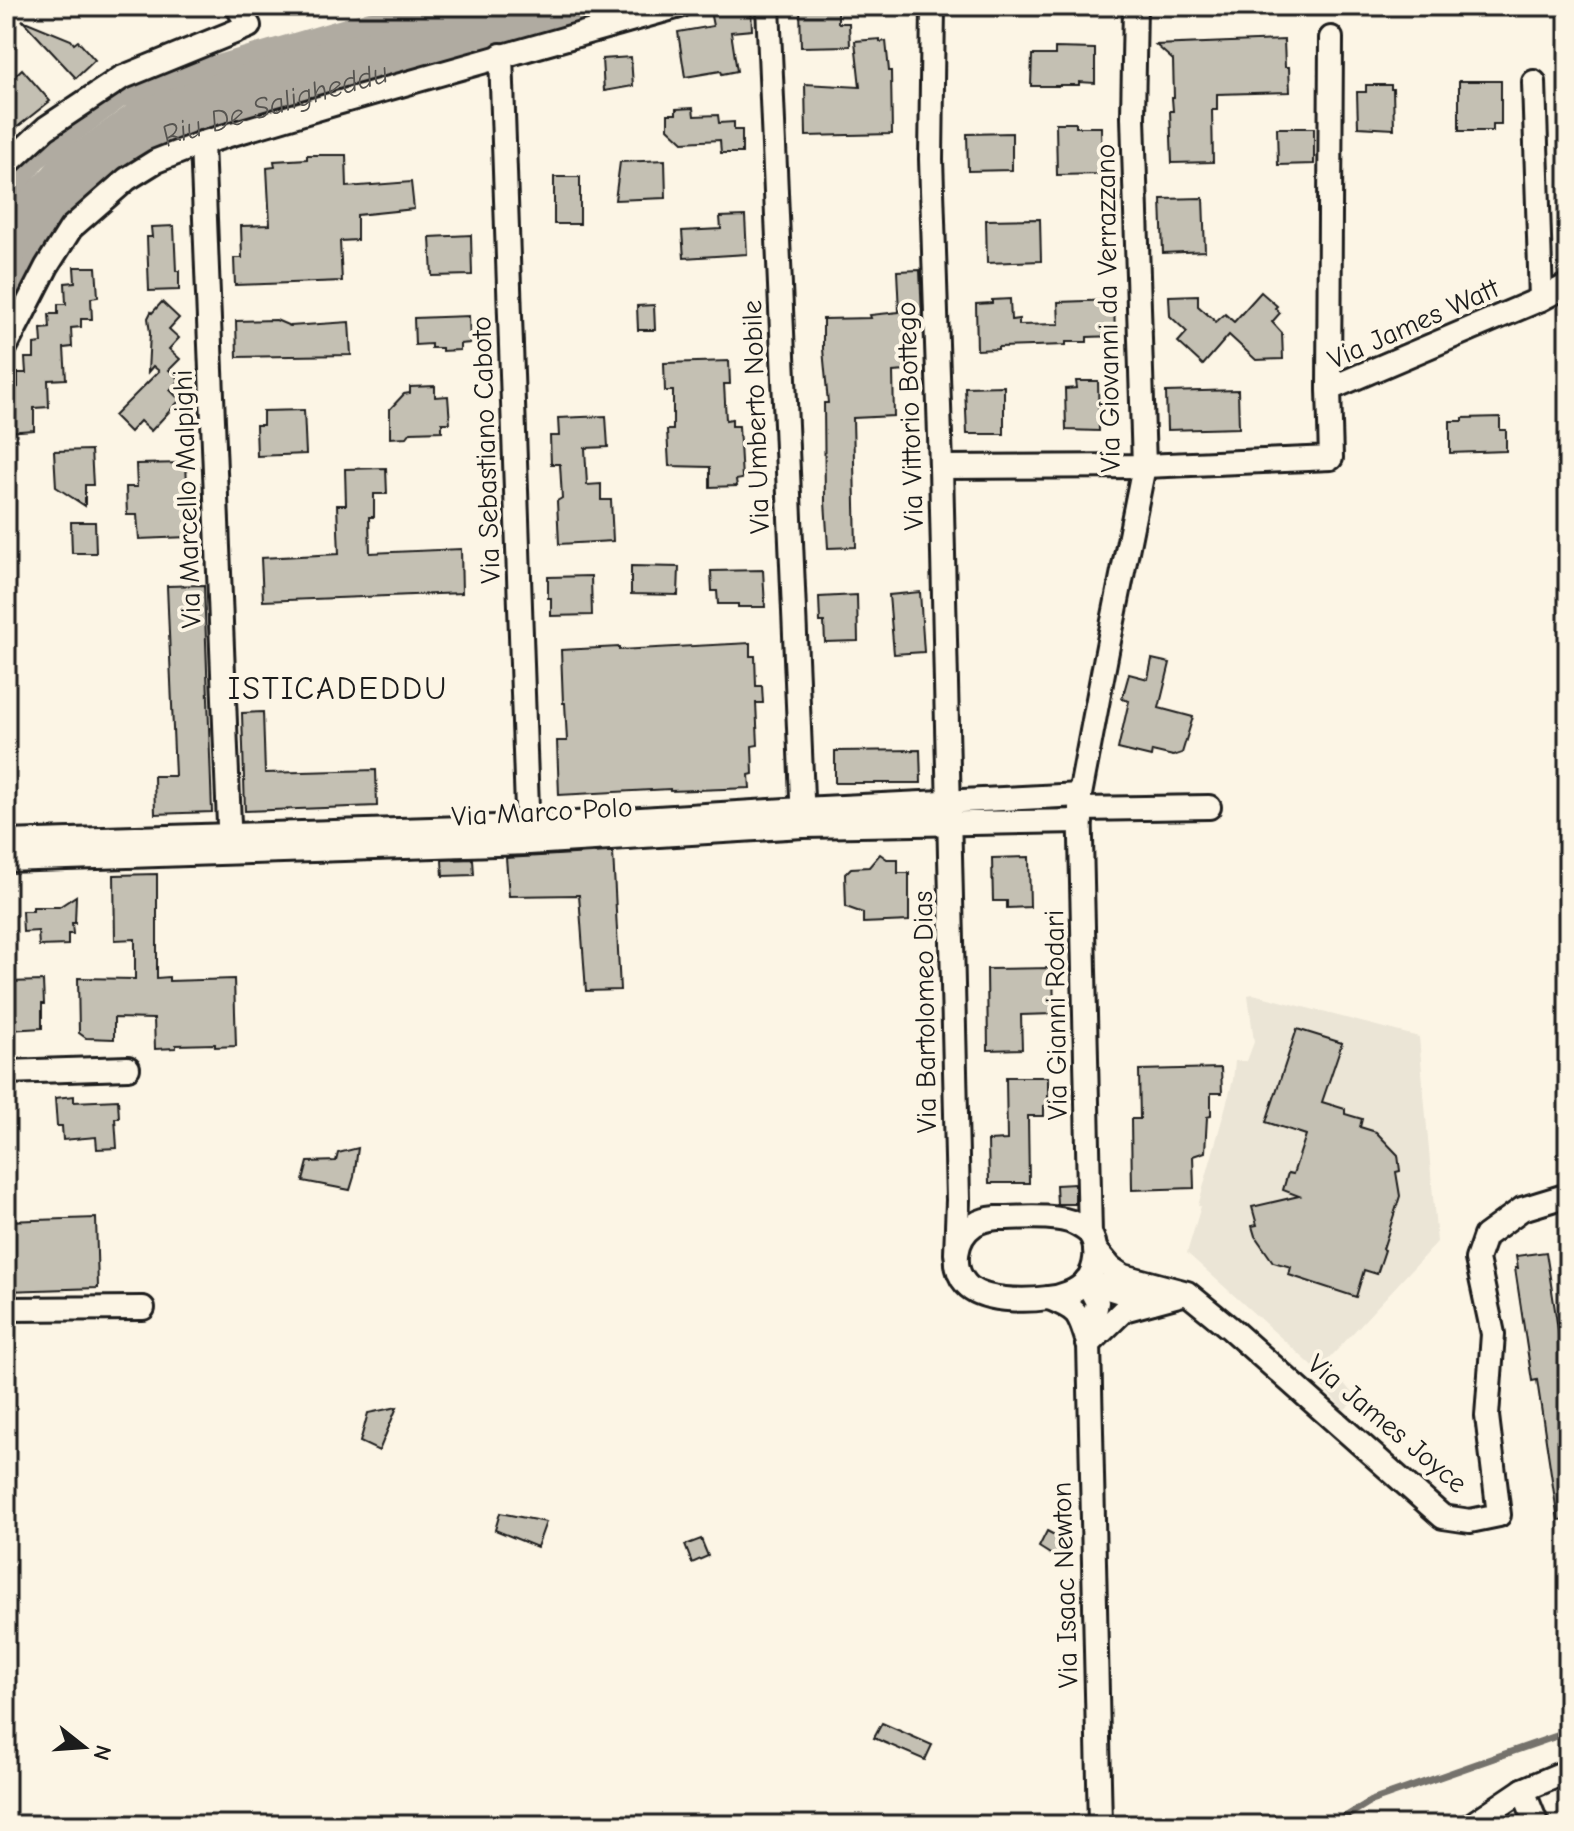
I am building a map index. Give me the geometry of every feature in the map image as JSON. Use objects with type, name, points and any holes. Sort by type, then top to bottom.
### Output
[{"type":"street","points":[[6,165],[46,128],[121,78],[249,26],[237,6]]},
{"type":"street","points":[[6,346],[47,266],[71,228],[127,179],[156,161],[202,143],[680,6]]},
{"type":"street","name":"Via Umberto Nobile","points":[[768,6],[803,817]]},
{"type":"street","name":"Via Vittorio Bottego","points":[[933,6],[931,159],[949,812]]},
{"type":"street","name":"Via Giovanni da Verrazzano","points":[[1081,808],[1108,646],[1144,466],[1133,117],[1135,6]]},
{"type":"street","points":[[1329,389],[1331,38]]},
{"type":"street","name":"Via Sebastiano Caboto","points":[[501,55],[528,834]]},
{"type":"street","points":[[1534,82],[1541,299]]},
{"type":"street","name":"Via Marcello Malpighi","points":[[202,143],[230,844]]},
{"type":"street","name":"Via James Watt","points":[[941,467],[1144,466],[1331,458],[1329,389],[1568,285]]},
{"type":"street","name":"Via Marco Polo","points":[[6,860],[230,844],[528,834],[803,817],[1209,807]]},
{"type":"street","name":"Via Gianni Rodari","points":[[1081,808],[1093,1241]]},
{"type":"street","name":"Via Bartolomeo Dias","points":[[949,812],[958,1200],[956,1254]]},
{"type":"street","name":"Via Marco Polo","points":[[6,842],[230,844]]},
{"type":"street","points":[[6,1072],[128,1068]]},
{"type":"street","name":"Via James Joyce","points":[[1093,1241],[1111,1268],[1123,1276],[1187,1293],[1443,1517],[1470,1521],[1499,1515],[1487,1416],[1493,1334],[1477,1259],[1485,1236],[1522,1209],[1568,1195]]},
{"type":"street","points":[[958,1200],[983,1220]]},
{"type":"street","points":[[1058,1219],[1074,1222],[1093,1241],[1094,1266],[1086,1281],[1068,1293],[1049,1298],[1003,1299],[984,1295],[967,1285],[957,1270],[956,1254],[962,1239],[970,1227],[983,1220],[1058,1219]]},
{"type":"street","points":[[1086,1281],[1152,1302]]},
{"type":"street","name":"Via Isaac Newton","points":[[1086,1281],[1097,1302],[1089,1344],[1100,1825]]},
{"type":"street","points":[[1089,1344],[1124,1310],[1187,1293]]},
{"type":"street","name":"Via Isaac Newton","points":[[1049,1298],[1071,1307],[1082,1322],[1089,1344]]},
{"type":"street","points":[[6,1309],[143,1308]]},
{"type":"street","points":[[1471,1825],[1523,1790],[1568,1771]]},
{"type":"street","points":[[1523,1790],[1537,1825]]},
{"type":"shaded area","points":[[1248,995],[1419,1037],[1437,1242],[1326,1362],[1357,1399],[1344,1410],[1320,1384],[1322,1381],[1318,1377],[1316,1379],[1318,1371],[1187,1253],[1233,1080],[1235,1061],[1247,1061],[1254,1042]]},
{"type":"building","points":[[731,6],[751,6],[752,30],[731,32],[737,71],[685,77],[678,32],[713,26],[710,11]]},
{"type":"building","points":[[838,6],[838,23],[849,23],[850,46],[801,47],[800,7]]},
{"type":"building","points":[[22,20],[74,44],[78,41],[95,60],[76,78]]},
{"type":"building","points":[[880,39],[880,42],[886,41],[891,71],[892,134],[806,136],[805,84],[860,87],[855,41]]},
{"type":"building","points":[[1284,40],[1290,92],[1217,94],[1217,110],[1212,110],[1213,162],[1172,163],[1170,111],[1173,111],[1174,98],[1173,60],[1156,45]]},
{"type":"building","points":[[1055,48],[1095,49],[1095,83],[1031,86],[1032,55],[1055,55]]},
{"type":"building","points":[[631,57],[633,86],[604,91],[602,59]]},
{"type":"building","points":[[22,69],[50,101],[6,136],[6,84]]},
{"type":"building","points":[[1459,81],[1501,81],[1501,124],[1493,124],[1493,131],[1459,131]]},
{"type":"building","points":[[1366,85],[1391,85],[1394,129],[1358,127],[1357,92],[1366,92]]},
{"type":"building","points":[[693,108],[694,116],[718,115],[719,123],[734,122],[734,130],[742,130],[742,153],[721,153],[720,140],[683,142],[668,128],[668,114],[676,114],[676,109]]},
{"type":"building","points":[[1056,123],[1101,127],[1102,174],[1057,175]]},
{"type":"building","points":[[1277,128],[1314,128],[1314,164],[1278,165]]},
{"type":"building","points":[[1012,133],[1012,170],[968,171],[967,134]]},
{"type":"building","points":[[307,155],[346,155],[347,187],[411,182],[414,209],[357,215],[357,240],[340,241],[342,281],[235,285],[234,258],[242,258],[241,226],[270,225],[267,168],[275,167],[274,161],[307,159]]},
{"type":"building","points":[[665,160],[666,198],[615,200],[620,162]]},
{"type":"building","points":[[554,177],[580,177],[580,224],[554,224]]},
{"type":"building","points":[[1203,198],[1205,251],[1163,253],[1161,199]]},
{"type":"building","points":[[745,216],[747,254],[684,258],[682,231],[721,229],[720,217]]},
{"type":"building","points":[[1040,219],[1041,261],[987,263],[986,220]]},
{"type":"building","points":[[174,226],[179,290],[149,291],[147,237],[152,237],[151,227]]},
{"type":"building","points":[[471,235],[472,275],[432,276],[430,237]]},
{"type":"building","points":[[74,267],[96,267],[98,297],[91,298],[92,319],[81,319],[81,327],[71,328],[72,347],[64,348],[66,379],[48,380],[49,407],[34,408],[34,430],[6,432],[6,402],[11,402],[10,388],[18,387],[18,373],[26,373],[25,358],[34,358],[34,344],[42,343],[41,329],[50,328],[49,314],[58,314],[58,304],[66,304],[65,283],[75,282]]},
{"type":"building","points":[[920,270],[920,330],[911,330],[910,360],[905,360],[906,371],[893,372],[894,416],[853,418],[856,547],[828,548],[824,403],[828,403],[823,319],[871,318],[870,315],[899,312],[897,271]]},
{"type":"building","points":[[1261,292],[1277,306],[1275,308],[1280,313],[1272,322],[1282,333],[1283,359],[1256,360],[1229,335],[1203,365],[1178,342],[1187,332],[1170,316],[1169,296],[1198,295],[1198,306],[1216,322],[1225,314],[1234,322]]},
{"type":"building","points":[[1010,299],[1011,320],[1019,319],[1019,325],[1059,324],[1058,302],[1114,300],[1115,336],[1087,337],[1087,342],[1066,342],[1066,345],[977,350],[976,304]]},
{"type":"building","points":[[162,302],[179,318],[169,329],[179,338],[169,349],[180,359],[169,370],[180,380],[170,390],[180,400],[151,431],[140,421],[130,432],[114,416],[159,371],[153,366],[148,372],[148,318]]},
{"type":"building","points":[[654,305],[655,330],[638,330],[637,306]]},
{"type":"building","points":[[469,316],[470,343],[460,344],[460,350],[442,351],[442,348],[431,348],[431,344],[415,345],[414,318]]},
{"type":"building","points":[[276,320],[290,326],[349,322],[351,355],[237,357],[236,321]]},
{"type":"building","points":[[729,361],[730,384],[724,384],[726,420],[732,419],[732,426],[739,426],[742,479],[736,480],[737,486],[710,487],[710,467],[669,466],[667,430],[673,430],[673,391],[665,391],[664,363]]},
{"type":"building","points":[[1076,381],[1098,381],[1099,431],[1066,430],[1065,389],[1077,388]]},
{"type":"building","points":[[435,386],[435,397],[448,396],[450,423],[442,423],[442,431],[411,432],[407,437],[390,438],[390,409],[404,394],[410,393],[410,387]]},
{"type":"building","points":[[1004,386],[1004,434],[967,434],[965,387]]},
{"type":"building","points":[[1238,390],[1239,428],[1167,430],[1166,392]]},
{"type":"building","points":[[304,410],[306,454],[257,456],[256,425],[263,425],[263,411]]},
{"type":"building","points":[[606,416],[608,447],[585,448],[587,485],[601,484],[601,500],[611,500],[613,541],[559,544],[557,501],[562,498],[560,464],[551,464],[550,436],[559,436],[558,418]]},
{"type":"building","points":[[1500,417],[1500,430],[1506,430],[1506,451],[1450,453],[1450,421]]},
{"type":"building","points":[[91,450],[93,485],[85,485],[85,506],[56,487],[54,451]]},
{"type":"building","points":[[186,463],[187,486],[194,485],[196,512],[188,512],[188,537],[139,539],[137,515],[127,515],[126,487],[137,487],[136,464]]},
{"type":"building","points":[[386,468],[387,494],[374,494],[374,517],[369,517],[370,553],[461,549],[462,593],[263,601],[261,558],[339,554],[337,505],[346,505],[345,469]]},
{"type":"building","points":[[71,522],[95,522],[96,553],[72,553]]},
{"type":"building","points":[[631,566],[679,567],[678,595],[631,594]]},
{"type":"building","points":[[763,570],[765,607],[718,604],[717,591],[712,591],[711,571]]},
{"type":"building","points":[[591,576],[592,615],[551,616],[548,577]]},
{"type":"building","points":[[204,585],[212,812],[155,814],[154,776],[175,776],[167,586]]},
{"type":"building","points":[[920,592],[924,652],[894,654],[889,595]]},
{"type":"building","points":[[857,595],[858,641],[825,642],[819,597]]},
{"type":"building","points":[[750,643],[750,656],[755,656],[756,686],[762,686],[763,703],[756,703],[758,745],[752,746],[750,788],[559,795],[557,741],[567,741],[561,650]]},
{"type":"building","points":[[1152,659],[1170,663],[1159,708],[1193,717],[1182,753],[1173,756],[1152,751],[1151,757],[1118,749],[1129,701],[1122,699],[1129,674],[1148,679]]},
{"type":"building","points":[[263,712],[265,773],[376,770],[377,806],[245,811],[242,713]]},
{"type":"building","points":[[920,750],[921,783],[835,783],[835,751]]},
{"type":"building","points":[[613,852],[620,990],[586,991],[579,895],[509,896],[506,858]]},
{"type":"building","points":[[880,854],[887,859],[898,859],[898,873],[909,873],[909,921],[863,923],[863,913],[846,907],[845,874],[851,868],[869,867]]},
{"type":"building","points":[[1029,857],[1030,907],[1007,908],[1007,901],[993,901],[992,858]]},
{"type":"building","points":[[473,859],[474,875],[443,876],[442,860]]},
{"type":"building","points":[[157,874],[157,978],[169,977],[169,981],[234,979],[236,1046],[176,1045],[176,1048],[155,1049],[154,1019],[114,1018],[114,1039],[86,1038],[79,1033],[78,978],[135,979],[135,939],[115,940],[114,875]]},
{"type":"building","points":[[76,896],[75,923],[72,923],[73,934],[68,934],[68,945],[39,946],[38,931],[23,932],[22,911],[33,911],[33,907],[59,907]]},
{"type":"building","points":[[1053,968],[1054,1014],[1021,1015],[1022,1049],[988,1050],[987,969]]},
{"type":"building","points":[[43,981],[42,1028],[9,1030],[7,982]]},
{"type":"building","points":[[1297,1029],[1342,1043],[1322,1102],[1345,1109],[1345,1114],[1362,1119],[1360,1127],[1376,1132],[1398,1155],[1400,1171],[1396,1172],[1400,1196],[1385,1250],[1377,1274],[1364,1270],[1356,1297],[1289,1275],[1291,1267],[1273,1262],[1255,1236],[1252,1226],[1257,1225],[1252,1207],[1299,1196],[1283,1190],[1288,1173],[1293,1174],[1306,1135],[1266,1122]]},
{"type":"building","points":[[1221,1068],[1222,1093],[1211,1093],[1205,1152],[1193,1156],[1194,1188],[1132,1190],[1131,1119],[1140,1119],[1139,1070]]},
{"type":"building","points":[[1006,1077],[1048,1077],[1048,1106],[1044,1106],[1044,1116],[1028,1116],[1029,1183],[989,1183],[988,1141],[1007,1140]]},
{"type":"building","points":[[74,1096],[74,1102],[118,1100],[119,1118],[115,1118],[117,1148],[97,1149],[96,1137],[63,1140],[62,1126],[57,1126],[55,1098]]},
{"type":"building","points":[[358,1148],[350,1190],[303,1181],[308,1162],[336,1161],[338,1153]]},
{"type":"building","points":[[1075,1184],[1075,1204],[1057,1204],[1056,1185]]},
{"type":"building","points":[[96,1218],[98,1288],[6,1291],[6,1221]]},
{"type":"building","points":[[1546,1252],[1568,1393],[1568,1519],[1558,1520],[1537,1380],[1532,1381],[1515,1268],[1518,1268],[1516,1256]]},
{"type":"building","points":[[397,1407],[379,1451],[360,1442],[368,1413]]},
{"type":"building","points":[[500,1513],[546,1522],[537,1547],[495,1530]]},
{"type":"building","points":[[1047,1531],[1064,1540],[1055,1557],[1039,1547]]},
{"type":"building","points":[[701,1539],[708,1556],[692,1563],[685,1545]]},
{"type":"building","points":[[882,1723],[932,1745],[925,1760],[874,1738]]},
{"type":"waterway","name":"Riu De Saligheddu","points":[[6,196],[35,158],[119,96],[429,6]]},
{"type":"waterway","name":"Riu De Saligheddu","points":[[6,252],[23,220],[64,175],[141,120],[325,62],[555,6]]},
{"type":"waterway","name":"Riu De Saligheddu","points":[[6,302],[42,235],[87,186],[129,154],[171,134],[612,6]]},
{"type":"waterway","points":[[1332,1825],[1371,1801],[1568,1732]]},
{"type":"district","name":"ISTICADEDDU","points":[[338,688]]}]
